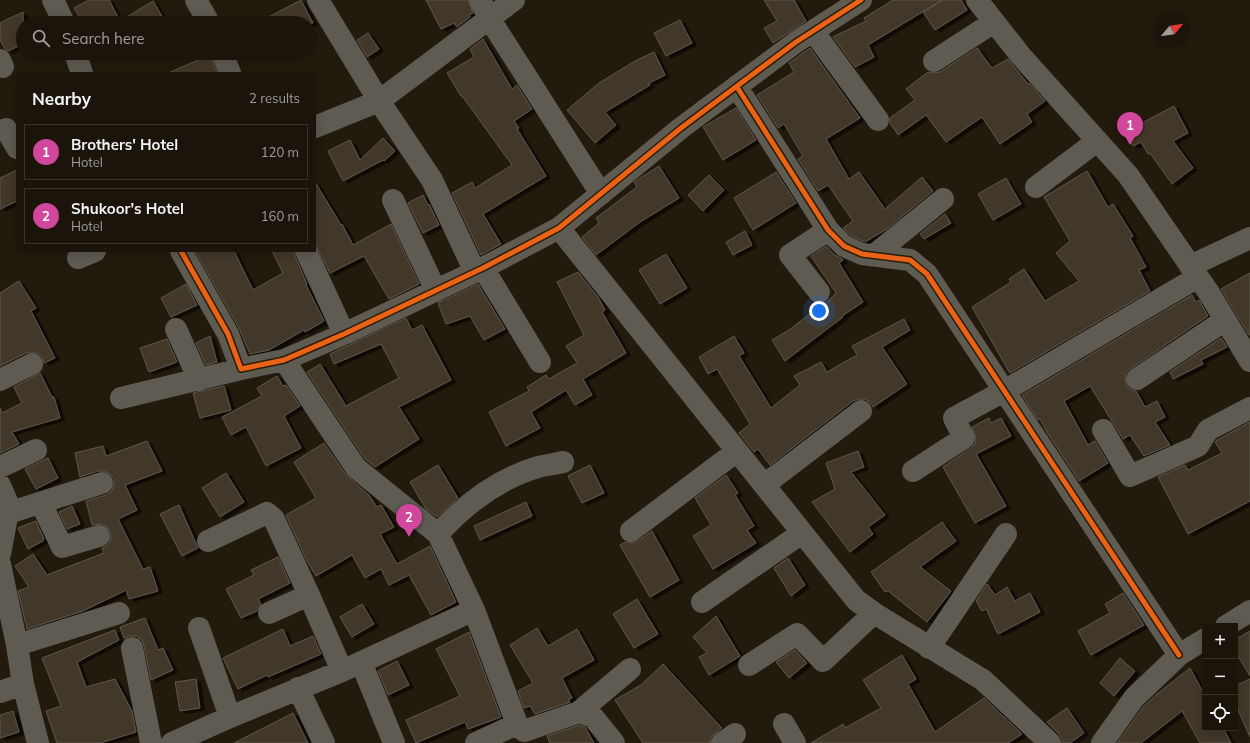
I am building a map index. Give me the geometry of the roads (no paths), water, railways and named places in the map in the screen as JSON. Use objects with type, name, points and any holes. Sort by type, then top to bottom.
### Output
[{"type":"street","points":[[53,0],[61,16]]},
{"type":"street","points":[[196,0],[204,16]]},
{"type":"street","points":[[318,0],[380,101],[432,180],[479,270],[540,362]]},
{"type":"street","points":[[316,127],[380,101],[484,9],[514,0]]},
{"type":"street","points":[[121,398],[284,360],[436,291],[559,228],[681,128],[796,42],[861,0]]},
{"type":"street","points":[[977,0],[1021,56],[1128,176],[1194,272],[1250,360]]},
{"type":"street","points":[[484,9],[601,194]]},
{"type":"street","points":[[934,61],[994,22]]},
{"type":"street","points":[[813,31],[878,120]]},
{"type":"street","points":[[77,60],[82,72]]},
{"type":"street","points":[[225,60],[230,72]]},
{"type":"street","points":[[737,86],[828,230],[844,246],[862,254],[910,260],[927,274],[1179,655]]},
{"type":"street","points":[[6,129],[16,146]]},
{"type":"street","points":[[1036,187],[1096,141]]},
{"type":"street","points":[[874,255],[943,199]]},
{"type":"street","points":[[393,200],[436,291]]},
{"type":"street","points":[[559,228],[856,600],[929,648],[982,680],[1050,743]]},
{"type":"street","points":[[819,292],[790,255],[828,230]]},
{"type":"street","points":[[913,471],[964,438],[954,418],[1004,391],[1250,238]]},
{"type":"street","points":[[182,252],[228,334],[241,369]]},
{"type":"street","points":[[306,252],[344,334]]},
{"type":"street","points":[[1137,379],[1225,320]]},
{"type":"street","points":[[176,329],[198,380]]},
{"type":"street","points":[[284,360],[356,468],[438,534],[474,610],[520,728]]},
{"type":"street","points":[[0,380],[32,364]]},
{"type":"street","points":[[1103,430],[1130,476],[1198,446],[1208,430],[1250,408]]},
{"type":"street","points":[[764,485],[861,411]]},
{"type":"street","points":[[0,467],[36,450]]},
{"type":"street","points":[[631,531],[737,451]]},
{"type":"street","points":[[438,534],[455,516],[476,498],[506,480],[538,467],[563,462]]},
{"type":"street","points":[[6,510],[41,503],[102,483]]},
{"type":"street","points":[[0,485],[6,497],[6,510],[0,554]]},
{"type":"street","points":[[41,503],[62,547],[98,536]]},
{"type":"street","points":[[208,541],[267,513],[274,519],[309,595],[394,743]]},
{"type":"street","points":[[702,602],[802,533]]},
{"type":"street","points":[[929,648],[1006,534]]},
{"type":"street","points":[[0,564],[17,645],[23,684],[38,743]]},
{"type":"street","points":[[269,613],[309,595]]},
{"type":"street","points":[[172,743],[351,666],[474,610]]},
{"type":"street","points":[[1231,623],[1250,612]]},
{"type":"street","points":[[17,645],[119,613]]},
{"type":"street","points":[[748,665],[797,634],[823,661],[874,613]]},
{"type":"street","points":[[199,628],[230,717]]},
{"type":"street","points":[[1102,743],[1134,698],[1179,655],[1202,641]]},
{"type":"street","points":[[132,648],[151,743]]},
{"type":"street","points":[[476,743],[520,728],[579,712],[630,669]]},
{"type":"street","points":[[0,692],[23,684]]},
{"type":"street","points":[[298,688],[324,743]]},
{"type":"street","points":[[579,712],[593,717],[614,743]]},
{"type":"street","points":[[784,724],[795,743]]},
{"type":"street","points":[[505,743],[520,728]]},
{"type":"place","name":"Brothers' Hotel","points":[[1130,145]]},
{"type":"place","name":"Shukoor's Hotel","points":[[409,537]]}]
